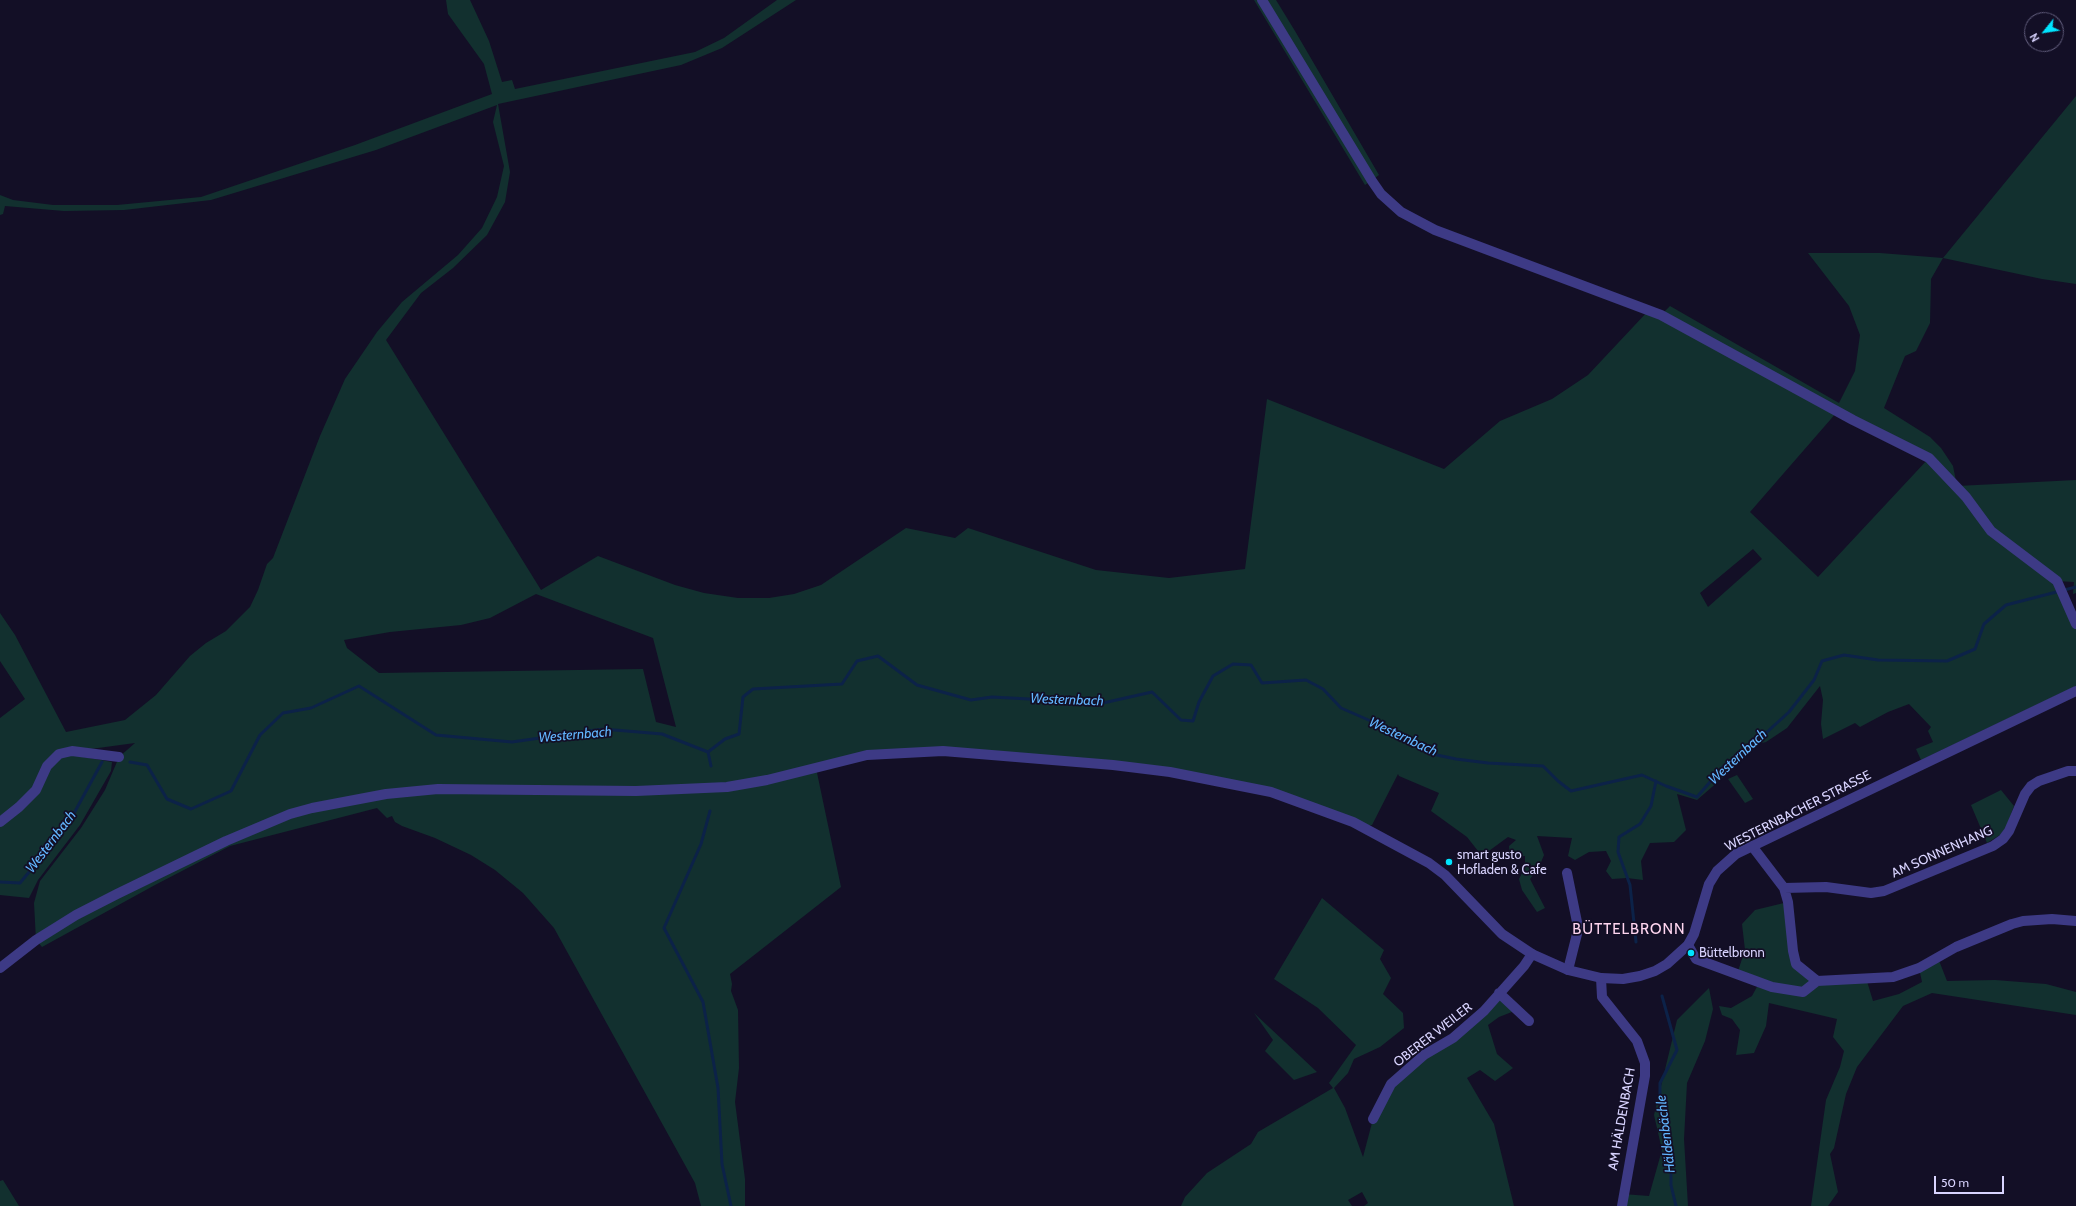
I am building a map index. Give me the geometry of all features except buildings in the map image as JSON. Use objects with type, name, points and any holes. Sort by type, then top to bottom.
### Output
[{"type":"street","points":[[1262,0],[1374,185],[1380,194],[1401,212],[1435,230],[1661,315],[1848,418],[1929,458],[1966,496],[1991,531],[2057,582],[2076,624]]},
{"type":"street","name":"WESTERNBACHER STRASSE","points":[[0,968],[36,940],[76,915],[226,841],[268,822],[312,808],[386,794],[438,789],[696,790],[727,787],[766,780],[867,756],[943,751],[1113,764],[1170,772],[1271,792],[1353,822],[1429,863],[1445,875],[1502,934],[1532,954],[1568,970],[1601,978],[1623,979],[1640,976],[1667,964],[1688,945],[1694,934],[1709,884],[1717,871],[1736,854],[2076,691]]},
{"type":"street","points":[[0,822],[19,807],[36,790],[47,766],[53,758],[59,754],[72,750],[119,757]]},
{"type":"street","name":"AM SONNENHANG","points":[[1784,888],[1826,887],[1871,893],[1884,891],[1993,846],[2003,839],[2009,831],[2024,794],[2031,786],[2039,781],[2068,771],[2076,771]]},
{"type":"street","points":[[1752,846],[1784,888],[1788,902],[1793,951],[1796,964],[1817,981]]},
{"type":"street","points":[[1567,873],[1577,922],[1577,934],[1568,970]]},
{"type":"street","points":[[1688,945],[1696,959],[1772,987],[1803,992],[1817,981],[1893,977],[1919,968],[1956,947],[2012,924],[2024,921],[2052,919],[2076,921]]},
{"type":"street","name":"OBERER WEILER","points":[[1372,1119],[1391,1084],[1424,1055],[1453,1038],[1484,1011],[1524,966],[1532,954]]},
{"type":"street","name":"AM HÄLDENBACH","points":[[1601,978],[1602,997],[1637,1041],[1645,1063],[1645,1076],[1622,1206]]},
{"type":"street","points":[[1499,993],[1529,1021]]},
{"type":"green space","points":[[446,0],[470,0],[489,41],[502,82],[512,80],[515,89],[695,52],[724,38],[777,0],[796,0],[722,48],[681,65],[498,104],[510,172],[505,202],[487,235],[453,268],[421,293],[386,340],[541,590],[598,556],[675,585],[704,593],[738,598],[769,598],[794,594],[821,585],[906,528],[955,538],[968,528],[1096,570],[1169,578],[1245,569],[1267,399],[1444,469],[1500,421],[1552,399],[1588,375],[1649,310],[1661,315],[1670,306],[1839,403],[1855,371],[1860,335],[1849,306],[1808,253],[1880,253],[1943,258],[1931,279],[1930,323],[1916,351],[1905,356],[1884,408],[1930,437],[1941,448],[1953,466],[1957,486],[2076,480],[2076,593],[2073,594],[2074,582],[2057,581],[2076,624],[2076,686],[1921,760],[1916,749],[1933,742],[1928,731],[1931,727],[1909,704],[1888,712],[1860,727],[1855,723],[1823,739],[1821,724],[1823,700],[1820,686],[1787,728],[1766,742],[1750,746],[1739,762],[1731,766],[1727,774],[1697,800],[1677,794],[1686,830],[1674,842],[1650,843],[1641,861],[1643,880],[1627,878],[1612,879],[1606,871],[1611,861],[1606,851],[1589,852],[1575,860],[1568,856],[1572,838],[1537,836],[1544,855],[1539,867],[1530,879],[1545,908],[1537,912],[1522,890],[1519,879],[1525,867],[1525,856],[1510,857],[1509,846],[1516,840],[1508,837],[1482,856],[1467,837],[1431,811],[1439,793],[1399,776],[1398,774],[1372,825],[1364,827],[1317,808],[1170,772],[905,752],[816,768],[841,887],[730,974],[732,984],[731,991],[738,1010],[739,1068],[735,1102],[745,1179],[745,1206],[701,1206],[695,1183],[554,928],[523,893],[495,870],[471,855],[435,838],[402,826],[395,822],[392,816],[387,818],[377,808],[230,846],[42,947],[36,940],[34,903],[40,881],[81,828],[105,790],[119,757],[135,743],[61,753],[112,762],[111,771],[80,825],[38,880],[29,898],[0,895],[0,718],[25,699],[0,661],[0,613],[15,635],[66,732],[125,720],[156,695],[190,656],[206,643],[226,631],[250,607],[267,564],[273,558],[320,436],[345,379],[377,332],[402,302],[458,255],[482,228],[497,197],[504,166],[493,122],[497,105],[376,150],[211,200],[124,210],[64,211],[5,206],[3,214],[0,215],[0,195],[13,200],[53,205],[117,205],[201,197],[355,145],[492,94],[484,64],[448,14]],"holes":[[[1837,412],[1929,458],[1818,577],[1750,512]],[[1753,549],[1762,559],[1708,607],[1700,593]],[[536,594],[653,638],[676,727],[656,722],[643,669],[379,673],[347,648],[344,640],[390,632],[461,625],[490,618]]]},
{"type":"green space","points":[[1254,0],[1276,0],[1295,31],[1379,175],[1365,185]]},
{"type":"green space","points":[[2076,96],[2076,284],[2042,279],[1943,258]]},
{"type":"green space","points":[[1737,775],[1753,799],[1745,803],[1728,779]]},
{"type":"green space","points":[[2001,790],[2014,806],[2006,827],[2000,835],[1987,843],[1971,805]]},
{"type":"green space","points":[[1322,898],[1384,950],[1380,959],[1391,978],[1383,994],[1403,1013],[1404,1028],[1380,1047],[1354,1059],[1348,1073],[1334,1088],[1345,1108],[1363,1157],[1373,1119],[1391,1084],[1453,1038],[1499,993],[1517,1010],[1499,1017],[1488,1025],[1497,1054],[1513,1068],[1495,1081],[1480,1070],[1467,1078],[1494,1124],[1514,1206],[1364,1206],[1368,1203],[1362,1192],[1348,1200],[1352,1206],[1181,1206],[1185,1197],[1207,1173],[1251,1144],[1258,1132],[1333,1088],[1329,1083],[1356,1045],[1318,1008],[1274,979]]},
{"type":"green space","points":[[1788,902],[1796,964],[1817,981],[1866,978],[1873,1001],[1899,994],[1922,982],[1919,968],[1938,958],[1947,981],[1995,980],[2046,984],[2076,992],[2076,1015],[1932,993],[1903,1006],[1857,1067],[1846,1094],[1834,1148],[1830,1154],[1838,1192],[1828,1206],[1811,1206],[1826,1100],[1840,1067],[1844,1051],[1833,1037],[1837,1019],[1769,1003],[1766,1026],[1754,1053],[1736,1055],[1740,1030],[1732,1019],[1722,1015],[1719,1006],[1731,1008],[1752,996],[1759,983],[1737,974],[1745,950],[1742,924],[1755,910]]},
{"type":"green space","points":[[1709,988],[1713,1009],[1705,1041],[1687,1083],[1684,1139],[1688,1206],[1622,1206],[1623,1194],[1649,1196],[1662,1150],[1654,1115],[1677,1020]]},
{"type":"green space","points":[[1254,1013],[1317,1072],[1294,1080],[1265,1051],[1273,1040]]},
{"type":"green space","points":[[3,1180],[19,1206],[0,1206],[0,1181]]},
{"type":"waterway","name":"Westernbach","points":[[130,762],[147,765],[167,799],[191,809],[231,791],[260,735],[283,713],[311,708],[359,686],[436,735],[512,742],[603,729],[662,734],[708,752],[725,739],[739,734],[743,697],[753,689],[842,684],[857,661],[878,656],[917,685],[971,700],[992,697],[1103,703],[1152,692],[1181,720],[1193,721],[1199,702],[1213,676],[1233,664],[1251,665],[1262,683],[1306,680],[1323,689],[1341,708],[1412,739],[1432,754],[1488,763],[1543,766],[1571,791],[1642,775],[1666,786],[1697,797],[1723,767],[1756,742],[1789,712],[1814,680],[1822,661],[1844,655],[1878,660],[1947,661],[1975,649],[1984,624],[2006,605],[2076,587]]},
{"type":"waterway","points":[[708,752],[711,766]]},
{"type":"waterway","name":"Westernbach","points":[[0,882],[20,883],[67,826],[102,762]]},
{"type":"waterway","name":"Häldenbächle","points":[[1636,942],[1630,885],[1618,852],[1619,837],[1640,824],[1651,806],[1656,781]]},
{"type":"waterway","points":[[710,811],[701,844],[664,928],[703,1002],[718,1088],[722,1164],[731,1206]]},
{"type":"waterway","name":"Häldenbächle","points":[[1662,996],[1677,1050],[1660,1083],[1660,1109],[1671,1151],[1671,1185],[1676,1206]]},
{"type":"place","name":"smart gusto Hofladen & Cafe","points":[[1449,862]]},
{"type":"place","name":"Büttelbronn","points":[[1691,953]]},
{"type":"district","name":"BÜTTELBRONN","points":[[1629,930]]}]
